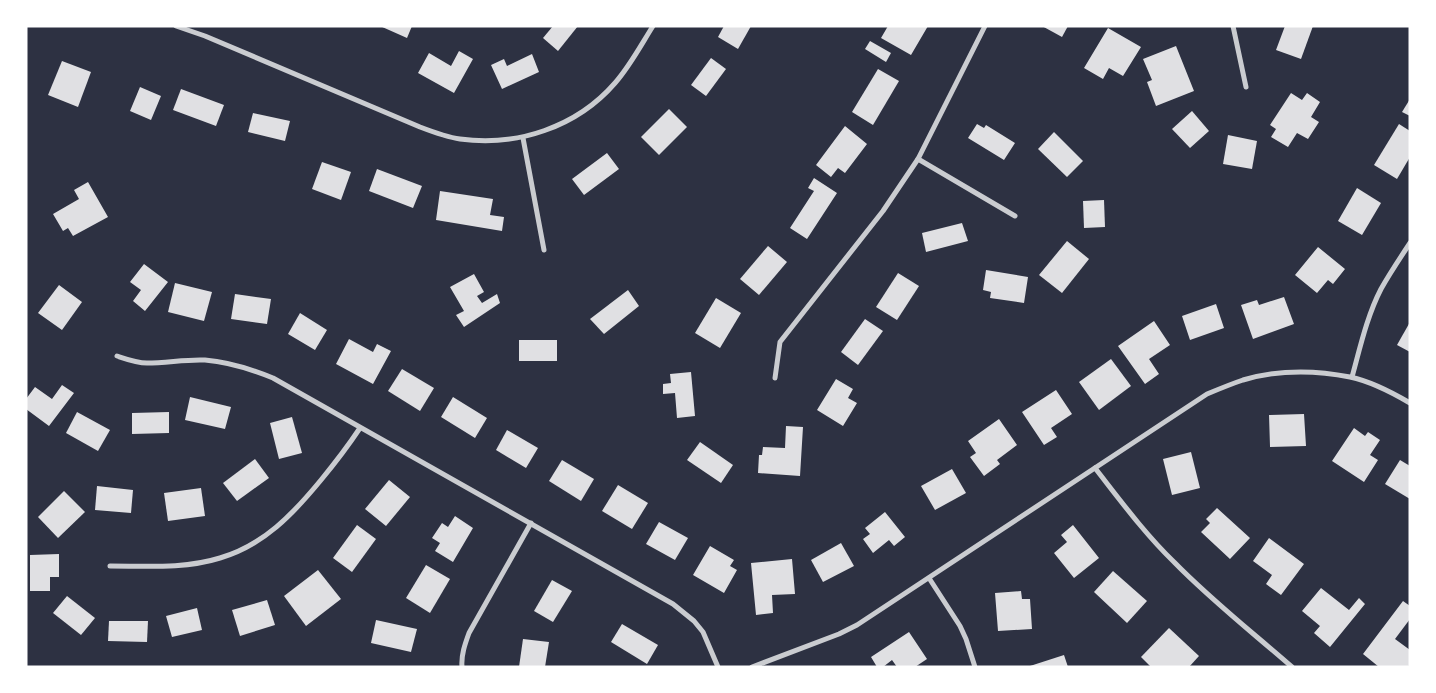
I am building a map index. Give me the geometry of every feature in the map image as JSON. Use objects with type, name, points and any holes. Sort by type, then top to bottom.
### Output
[{"type":"street","points":[[176,26],[205,36],[420,128],[459,139],[480,141],[523,138],[577,115],[598,100],[615,83],[653,26]]},
{"type":"street","points":[[774,378],[780,342],[883,211],[918,159],[985,26]]},
{"type":"street","points":[[1233,26],[1246,87]]},
{"type":"street","points":[[523,138],[544,250]]},
{"type":"street","points":[[918,159],[1015,216]]},
{"type":"street","points":[[1352,377],[1362,338],[1374,304],[1410,243]]},
{"type":"street","points":[[117,356],[145,364],[204,360],[225,363],[273,378],[674,604],[694,621],[702,632],[718,667]]},
{"type":"street","points":[[752,667],[839,634],[857,625],[1207,394],[1242,380],[1266,375],[1296,372],[1322,373],[1352,377],[1410,403]]},
{"type":"street","points":[[110,566],[191,564],[220,558],[251,546],[284,522],[300,506],[346,449],[360,428]]},
{"type":"street","points":[[1094,468],[1173,562],[1236,620],[1292,667]]},
{"type":"street","points":[[462,667],[463,653],[469,633],[530,523]]},
{"type":"street","points":[[929,578],[960,626],[966,638],[975,667]]},
{"type":"building","points":[[380,26],[412,26],[407,38]]},
{"type":"building","points":[[553,26],[578,26],[558,51],[543,38]]},
{"type":"building","points":[[724,26],[751,26],[738,49],[718,37]]},
{"type":"building","points":[[888,26],[928,26],[911,55],[881,38]]},
{"type":"building","points":[[1042,26],[1068,26],[1062,37]]},
{"type":"building","points":[[1285,26],[1313,26],[1301,59],[1276,50]]},
{"type":"building","points":[[1108,28],[1141,47],[1123,76],[1109,68],[1103,79],[1084,68]]},
{"type":"building","points":[[870,41],[891,53],[886,62],[865,49]]},
{"type":"building","points":[[1176,46],[1194,91],[1156,106],[1147,82],[1152,80],[1143,59]]},
{"type":"building","points":[[459,51],[473,59],[454,93],[418,73],[429,53],[451,66]]},
{"type":"building","points":[[532,54],[539,72],[502,89],[491,65],[504,59],[507,66]]},
{"type":"building","points":[[711,58],[726,69],[706,96],[691,85]]},
{"type":"building","points":[[62,61],[91,72],[78,107],[48,95]]},
{"type":"building","points":[[878,69],[899,81],[873,125],[852,112]]},
{"type":"building","points":[[140,87],[161,96],[151,120],[130,111]]},
{"type":"building","points":[[181,89],[224,105],[216,126],[173,110]]},
{"type":"building","points":[[1291,93],[1302,100],[1307,93],[1320,102],[1311,117],[1319,122],[1308,139],[1297,133],[1288,147],[1271,137],[1276,129],[1270,125]]},
{"type":"building","points":[[1410,99],[1410,116],[1402,112]]},
{"type":"building","points":[[669,109],[687,127],[659,155],[641,137]]},
{"type":"building","points":[[1192,111],[1209,131],[1190,148],[1172,129]]},
{"type":"building","points":[[253,113],[290,121],[285,141],[248,132]]},
{"type":"building","points":[[977,124],[984,128],[986,125],[1015,143],[1004,160],[968,138]]},
{"type":"building","points":[[1399,124],[1410,131],[1410,157],[1397,179],[1374,165]]},
{"type":"building","points":[[845,126],[867,144],[845,173],[838,168],[831,177],[816,165]]},
{"type":"building","points":[[1054,132],[1083,161],[1067,177],[1038,149]]},
{"type":"building","points":[[1228,135],[1257,141],[1252,169],[1223,164]]},
{"type":"building","points":[[607,153],[619,169],[584,195],[572,179]]},
{"type":"building","points":[[322,162],[351,172],[341,200],[312,189]]},
{"type":"building","points":[[377,169],[422,186],[413,208],[369,191]]},
{"type":"building","points":[[814,178],[837,193],[807,239],[790,228],[814,191],[808,188]]},
{"type":"building","points":[[88,182],[108,217],[73,236],[68,228],[63,231],[53,214],[79,199],[74,190]]},
{"type":"building","points":[[1357,188],[1381,203],[1362,235],[1338,221]]},
{"type":"building","points":[[440,191],[493,199],[490,215],[504,217],[502,231],[436,220]]},
{"type":"building","points":[[1104,200],[1105,227],[1084,228],[1083,201]]},
{"type":"building","points":[[962,223],[968,241],[926,252],[922,233]]},
{"type":"building","points":[[1067,241],[1089,259],[1062,293],[1039,275]]},
{"type":"building","points":[[768,246],[787,262],[759,295],[740,279]]},
{"type":"building","points":[[1318,247],[1345,269],[1333,284],[1328,280],[1317,293],[1295,275]]},
{"type":"building","points":[[144,264],[168,282],[145,311],[133,301],[141,290],[130,282]]},
{"type":"building","points":[[986,270],[1028,277],[1024,303],[990,298],[991,292],[983,290]]},
{"type":"building","points":[[898,273],[919,286],[897,320],[876,307]]},
{"type":"building","points":[[474,274],[484,292],[477,296],[482,303],[497,294],[500,303],[464,327],[456,315],[464,311],[450,287]]},
{"type":"building","points":[[175,283],[212,292],[204,321],[168,312]]},
{"type":"building","points":[[59,285],[82,302],[62,330],[38,313]]},
{"type":"building","points":[[628,290],[639,306],[604,334],[590,319]]},
{"type":"building","points":[[235,294],[271,299],[267,324],[231,319]]},
{"type":"building","points":[[1284,297],[1294,324],[1253,339],[1241,305],[1257,300],[1259,305]]},
{"type":"building","points":[[716,298],[741,313],[720,348],[695,333]]},
{"type":"building","points":[[1216,304],[1224,328],[1190,340],[1182,316]]},
{"type":"building","points":[[300,313],[327,330],[315,350],[288,334]]},
{"type":"building","points":[[865,319],[883,331],[858,365],[841,352]]},
{"type":"building","points":[[1154,321],[1170,345],[1149,359],[1159,374],[1145,384],[1118,346]]},
{"type":"building","points":[[1410,322],[1410,352],[1397,345]]},
{"type":"building","points":[[349,339],[373,352],[377,344],[391,351],[373,384],[336,364]]},
{"type":"building","points":[[519,340],[557,340],[557,361],[519,361]]},
{"type":"building","points":[[1111,359],[1131,386],[1099,410],[1079,382]]},
{"type":"building","points":[[402,369],[434,388],[420,411],[388,391]]},
{"type":"building","points":[[691,372],[695,416],[677,418],[675,393],[663,394],[663,384],[671,383],[670,374]]},
{"type":"building","points":[[836,379],[853,389],[848,398],[857,403],[843,426],[817,410]]},
{"type":"building","points":[[62,385],[74,393],[49,426],[26,409],[26,399],[35,387],[52,399]]},
{"type":"building","points":[[1056,390],[1072,414],[1051,428],[1057,437],[1044,445],[1022,412]]},
{"type":"building","points":[[190,397],[231,407],[225,429],[185,420]]},
{"type":"building","points":[[453,397],[487,418],[475,438],[441,417]]},
{"type":"building","points":[[77,412],[110,430],[98,451],[66,433]]},
{"type":"building","points":[[169,412],[169,433],[132,434],[132,413]]},
{"type":"building","points":[[1304,414],[1306,446],[1270,447],[1269,415]]},
{"type":"building","points":[[292,417],[302,453],[279,459],[270,423]]},
{"type":"building","points":[[999,419],[1017,445],[997,460],[1000,464],[984,476],[970,457],[976,453],[968,441]]},
{"type":"building","points":[[786,426],[803,427],[800,476],[758,473],[759,455],[762,455],[763,447],[785,448]]},
{"type":"building","points":[[1354,428],[1365,436],[1368,432],[1380,440],[1370,455],[1378,460],[1364,482],[1332,461]]},
{"type":"building","points":[[507,430],[538,448],[526,468],[496,450]]},
{"type":"building","points":[[700,442],[733,465],[721,483],[687,460]]},
{"type":"building","points":[[1191,452],[1200,488],[1172,495],[1163,459]]},
{"type":"building","points":[[255,459],[269,478],[237,501],[223,483]]},
{"type":"building","points":[[562,460],[594,479],[581,501],[549,481]]},
{"type":"building","points":[[1400,460],[1410,466],[1410,499],[1385,484]]},
{"type":"building","points":[[952,469],[966,493],[935,510],[921,486]]},
{"type":"building","points":[[389,480],[410,497],[386,526],[365,509]]},
{"type":"building","points":[[618,485],[648,503],[632,529],[602,511]]},
{"type":"building","points":[[97,486],[133,490],[131,513],[95,510]]},
{"type":"building","points":[[201,488],[205,516],[168,521],[164,493]]},
{"type":"building","points":[[64,491],[85,512],[58,538],[38,517]]},
{"type":"building","points":[[1217,508],[1250,538],[1230,559],[1201,532],[1210,523],[1206,519]]},
{"type":"building","points":[[885,512],[905,537],[894,546],[889,540],[873,553],[863,539],[870,534],[865,528]]},
{"type":"building","points":[[455,516],[473,528],[453,562],[435,551],[440,543],[432,538],[442,523],[448,527]]},
{"type":"building","points":[[659,522],[688,538],[675,560],[646,544]]},
{"type":"building","points":[[357,525],[376,539],[352,572],[333,558]]},
{"type":"building","points":[[1073,525],[1099,558],[1074,578],[1054,553],[1067,542],[1061,535]]},
{"type":"building","points":[[1269,538],[1304,564],[1281,595],[1266,584],[1272,575],[1253,561]]},
{"type":"building","points":[[841,543],[854,566],[823,582],[811,560]]},
{"type":"building","points":[[710,546],[734,560],[730,566],[737,570],[724,593],[693,575]]},
{"type":"building","points":[[59,554],[59,577],[50,577],[50,591],[30,591],[30,555]]},
{"type":"building","points":[[792,559],[795,594],[772,595],[773,613],[756,615],[751,563]]},
{"type":"building","points":[[426,565],[450,579],[430,613],[406,598]]},
{"type":"building","points":[[318,570],[341,599],[306,626],[284,596]]},
{"type":"building","points":[[1113,571],[1147,601],[1127,623],[1094,592]]},
{"type":"building","points":[[552,580],[572,591],[553,622],[534,611]]},
{"type":"building","points":[[1321,588],[1349,610],[1359,598],[1365,604],[1330,647],[1314,633],[1320,626],[1302,611]]},
{"type":"building","points":[[1021,591],[1022,599],[1030,599],[1032,629],[998,631],[995,593]]},
{"type":"building","points":[[67,596],[95,618],[81,635],[53,613]]},
{"type":"building","points":[[267,600],[275,625],[240,636],[232,610]]},
{"type":"building","points":[[1403,601],[1410,606],[1410,619],[1395,639],[1410,650],[1410,664],[1408,667],[1379,667],[1363,654]]},
{"type":"building","points":[[197,608],[202,630],[172,637],[166,616]]},
{"type":"building","points":[[376,620],[417,629],[411,652],[371,643]]},
{"type":"building","points":[[109,621],[148,621],[147,642],[108,641]]},
{"type":"building","points":[[622,624],[658,645],[647,664],[611,642]]},
{"type":"building","points":[[1169,628],[1199,656],[1189,667],[1151,667],[1141,657]]},
{"type":"building","points":[[909,632],[927,659],[915,667],[897,667],[892,660],[883,667],[877,667],[871,657]]},
{"type":"building","points":[[523,639],[549,642],[545,667],[519,667]]},
{"type":"building","points":[[1064,655],[1068,667],[1030,667],[1030,666]]}]
